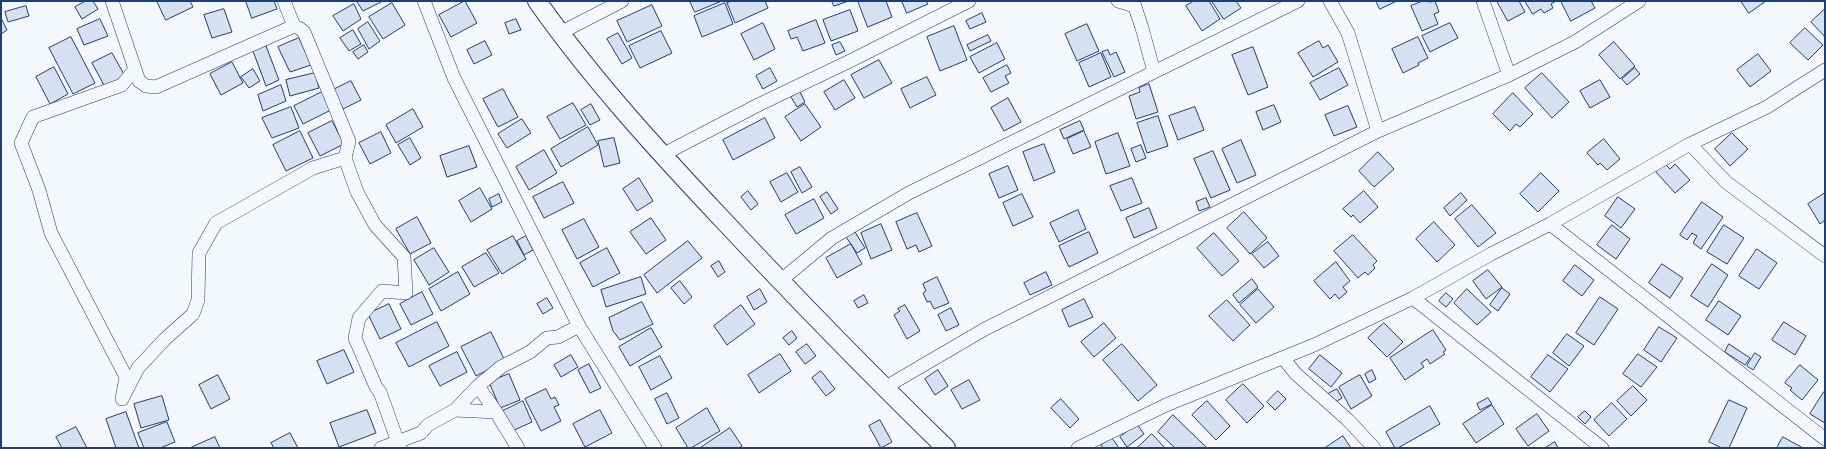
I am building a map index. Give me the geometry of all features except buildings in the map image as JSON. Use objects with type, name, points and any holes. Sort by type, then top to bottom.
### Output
[{"type":"main road","points":[[537,1],[560,33],[662,155],[780,281],[884,388],[946,448]]},
{"type":"street","points":[[112,1],[134,70],[139,81],[146,86],[156,87],[294,26]]},
{"type":"street","points":[[284,1],[294,26],[304,32],[349,141],[345,158],[357,192],[375,225],[404,257],[406,293],[382,291],[359,318],[356,338],[376,387],[380,392],[399,445]]},
{"type":"street","points":[[424,1],[454,78],[579,326],[656,448]]},
{"type":"street","points":[[560,33],[622,1]]},
{"type":"street","points":[[662,155],[758,105],[969,1]]},
{"type":"street","points":[[1118,1],[1134,3],[1154,72]]},
{"type":"street","points":[[780,281],[832,238],[909,193],[1298,1]]},
{"type":"street","points":[[1330,1],[1348,33],[1378,131]]},
{"type":"street","points":[[1483,1],[1509,74]]},
{"type":"street","points":[[884,388],[985,329],[1378,131],[1509,74],[1575,42],[1639,1]]},
{"type":"street","points":[[134,70],[122,85],[33,116],[21,143],[39,190],[51,233],[126,377],[122,400],[138,368],[165,339],[193,314],[198,300],[199,253],[216,223],[313,168],[345,158]]},
{"type":"street","points":[[1078,448],[1166,405],[1283,358],[1345,331],[1413,298],[1491,254],[1550,224],[1690,144],[1767,107],[1825,70]]},
{"type":"street","points":[[1690,144],[1726,182],[1825,256]]},
{"type":"street","points":[[1550,224],[1825,439]]},
{"type":"street","points":[[1413,298],[1602,448]]},
{"type":"street","points":[[380,448],[399,445],[421,433],[428,425],[455,410],[478,386],[501,367],[530,352],[547,338],[558,337],[579,326]]},
{"type":"street","points":[[1283,358],[1296,374],[1348,420],[1374,448]]},
{"type":"street","points":[[478,386],[518,448]]},
{"type":"street","points":[[455,410],[496,412]]}]
